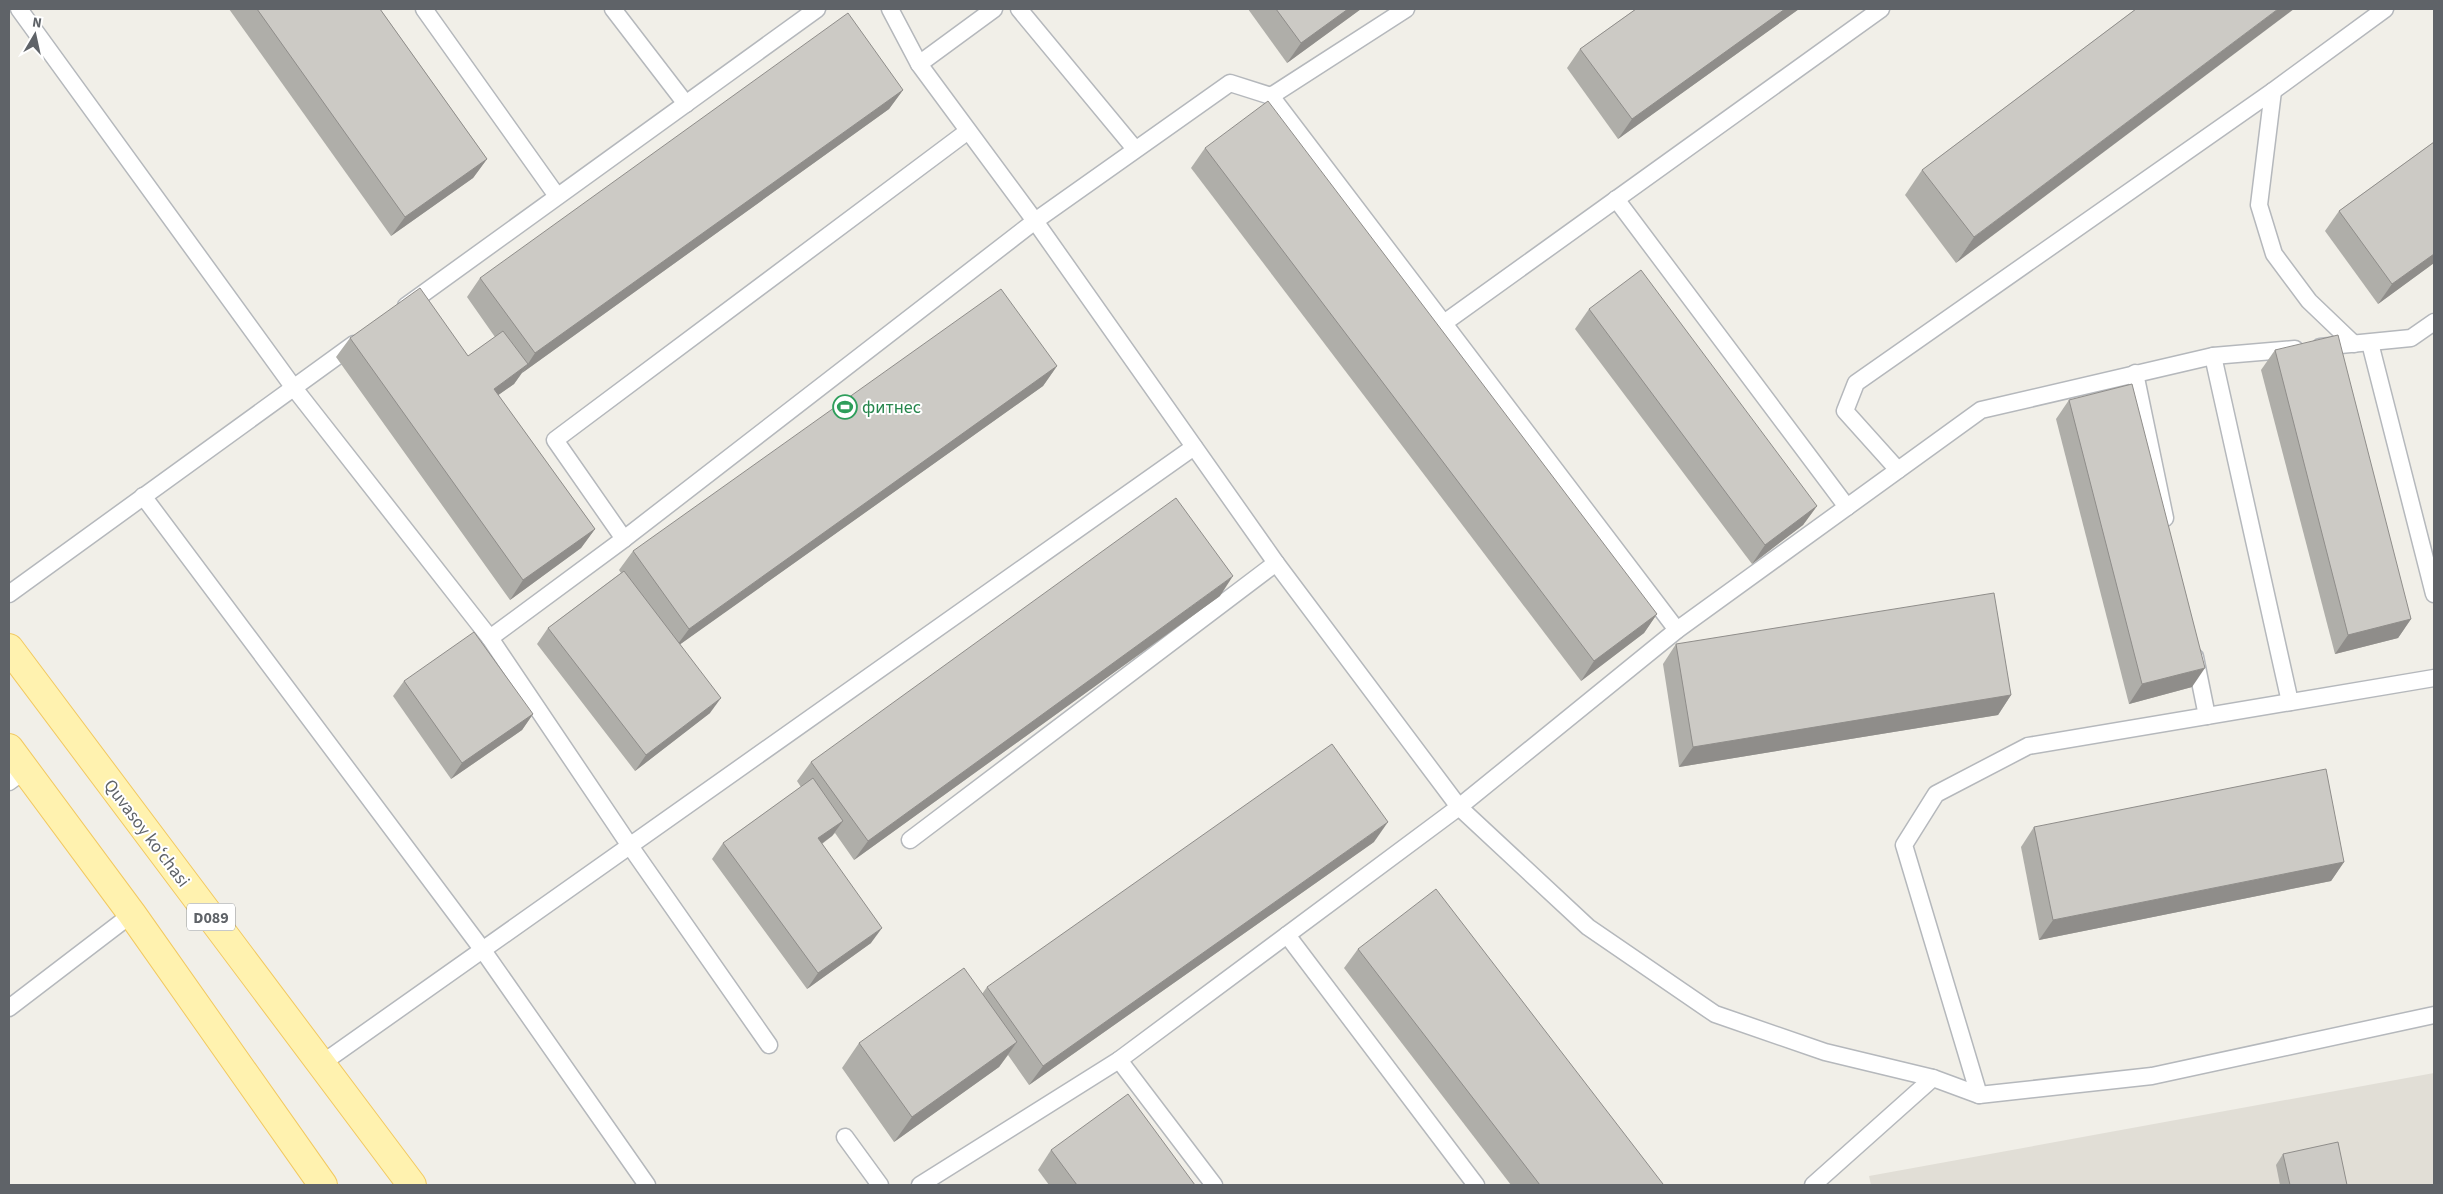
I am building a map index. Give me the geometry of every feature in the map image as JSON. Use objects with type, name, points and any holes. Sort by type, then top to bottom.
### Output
[{"type":"main road","name":"Quvasoy koʻchasi","points":[[9,648],[412,1185]]},
{"type":"main road","points":[[9,748],[17,776],[132,914],[323,1185]]},
{"type":"lane","points":[[19,9],[294,388],[490,638],[630,846],[769,1045]]},
{"type":"lane","points":[[424,9],[558,196]]},
{"type":"lane","points":[[613,9],[686,104]]},
{"type":"lane","points":[[390,318],[817,9]]},
{"type":"lane","points":[[890,9],[919,64],[1035,221],[1276,563],[1458,807],[1588,927],[1715,1014],[1825,1052],[1933,1078],[1979,1095],[2152,1076],[2434,1015]]},
{"type":"lane","points":[[919,64],[994,9]]},
{"type":"lane","points":[[1019,9],[1135,150]]},
{"type":"lane","points":[[1271,96],[1406,9]]},
{"type":"lane","points":[[1444,323],[1881,9]]},
{"type":"lane","points":[[1898,470],[1845,411],[1856,383],[2273,91],[2385,9]]},
{"type":"lane","points":[[490,638],[624,539],[1035,221],[1230,82],[1271,96],[1677,630]]},
{"type":"lane","points":[[2273,91],[2259,205],[2274,254],[2309,301],[2362,343],[2434,594]]},
{"type":"lane","points":[[624,539],[555,440],[968,131]]},
{"type":"lane","points":[[1616,199],[1847,507]]},
{"type":"lane","points":[[920,1185],[1119,1060],[1458,807],[1677,630],[1981,410],[2212,356],[2411,338],[2434,322]]},
{"type":"lane","points":[[9,594],[366,336]]},
{"type":"lane","points":[[2212,356],[2290,702]]},
{"type":"lane","points":[[2135,373],[2169,535]]},
{"type":"lane","points":[[321,1064],[1194,448]]},
{"type":"lane","points":[[143,496],[482,949],[647,1185]]},
{"type":"lane","points":[[910,840],[1276,563]]},
{"type":"lane","points":[[2191,640],[2207,716]]},
{"type":"lane","points":[[1979,1095],[1904,845],[1936,794],[2028,746],[2434,678]]},
{"type":"lane","points":[[9,1008],[132,914]]},
{"type":"lane","points":[[1287,935],[1476,1185]]},
{"type":"lane","points":[[1119,1060],[1214,1185]]},
{"type":"lane","points":[[1813,1185],[1933,1078]]},
{"type":"lane","points":[[845,1137],[880,1185]]},
{"type":"shaded area","points":[[2434,1073],[2434,1185],[1871,1185],[1869,1176]]},
{"type":"building","points":[[257,9],[380,9],[487,159],[405,217]]},
{"type":"building","points":[[1276,9],[1348,9],[1301,43]]},
{"type":"building","points":[[1636,9],[1785,9],[1632,119],[1580,49]]},
{"type":"building","points":[[2136,9],[2278,9],[1974,237],[1922,170]]},
{"type":"building","points":[[848,13],[903,90],[535,353],[480,278]]},
{"type":"building","points":[[1268,101],[1657,614],[1594,661],[1205,148]]},
{"type":"building","points":[[2434,142],[2434,254],[2392,284],[2339,211]]},
{"type":"building","points":[[1641,270],[1817,506],[1765,545],[1589,309]]},
{"type":"building","points":[[420,288],[468,356],[503,331],[528,364],[494,389],[595,529],[523,580],[350,338]]},
{"type":"building","points":[[1001,289],[1057,366],[689,629],[633,551]]},
{"type":"building","points":[[2338,335],[2411,619],[2348,635],[2275,350]]},
{"type":"building","points":[[2132,384],[2205,668],[2142,684],[2069,400]]},
{"type":"building","points":[[1176,498],[1233,576],[868,841],[811,762]]},
{"type":"building","points":[[624,571],[721,698],[646,755],[548,628]]},
{"type":"building","points":[[1994,593],[2011,695],[1693,747],[1676,644]]},
{"type":"building","points":[[474,632],[533,714],[462,763],[404,681]]},
{"type":"building","points":[[1332,744],[1388,822],[1043,1066],[987,987]]},
{"type":"building","points":[[2326,769],[2344,862],[2053,920],[2034,827]]},
{"type":"building","points":[[813,778],[843,821],[818,838],[882,928],[818,973],[723,843]]},
{"type":"building","points":[[1436,889],[1662,1185],[1540,1185],[1358,949]]},
{"type":"building","points":[[964,968],[1017,1042],[912,1117],[859,1043]]},
{"type":"building","points":[[1128,1094],[1195,1185],[1077,1185],[1051,1150]]},
{"type":"building","points":[[2338,1142],[2347,1185],[2290,1185],[2283,1154]]},
{"type":"place","name":"фитнес","points":[[845,407]]}]
